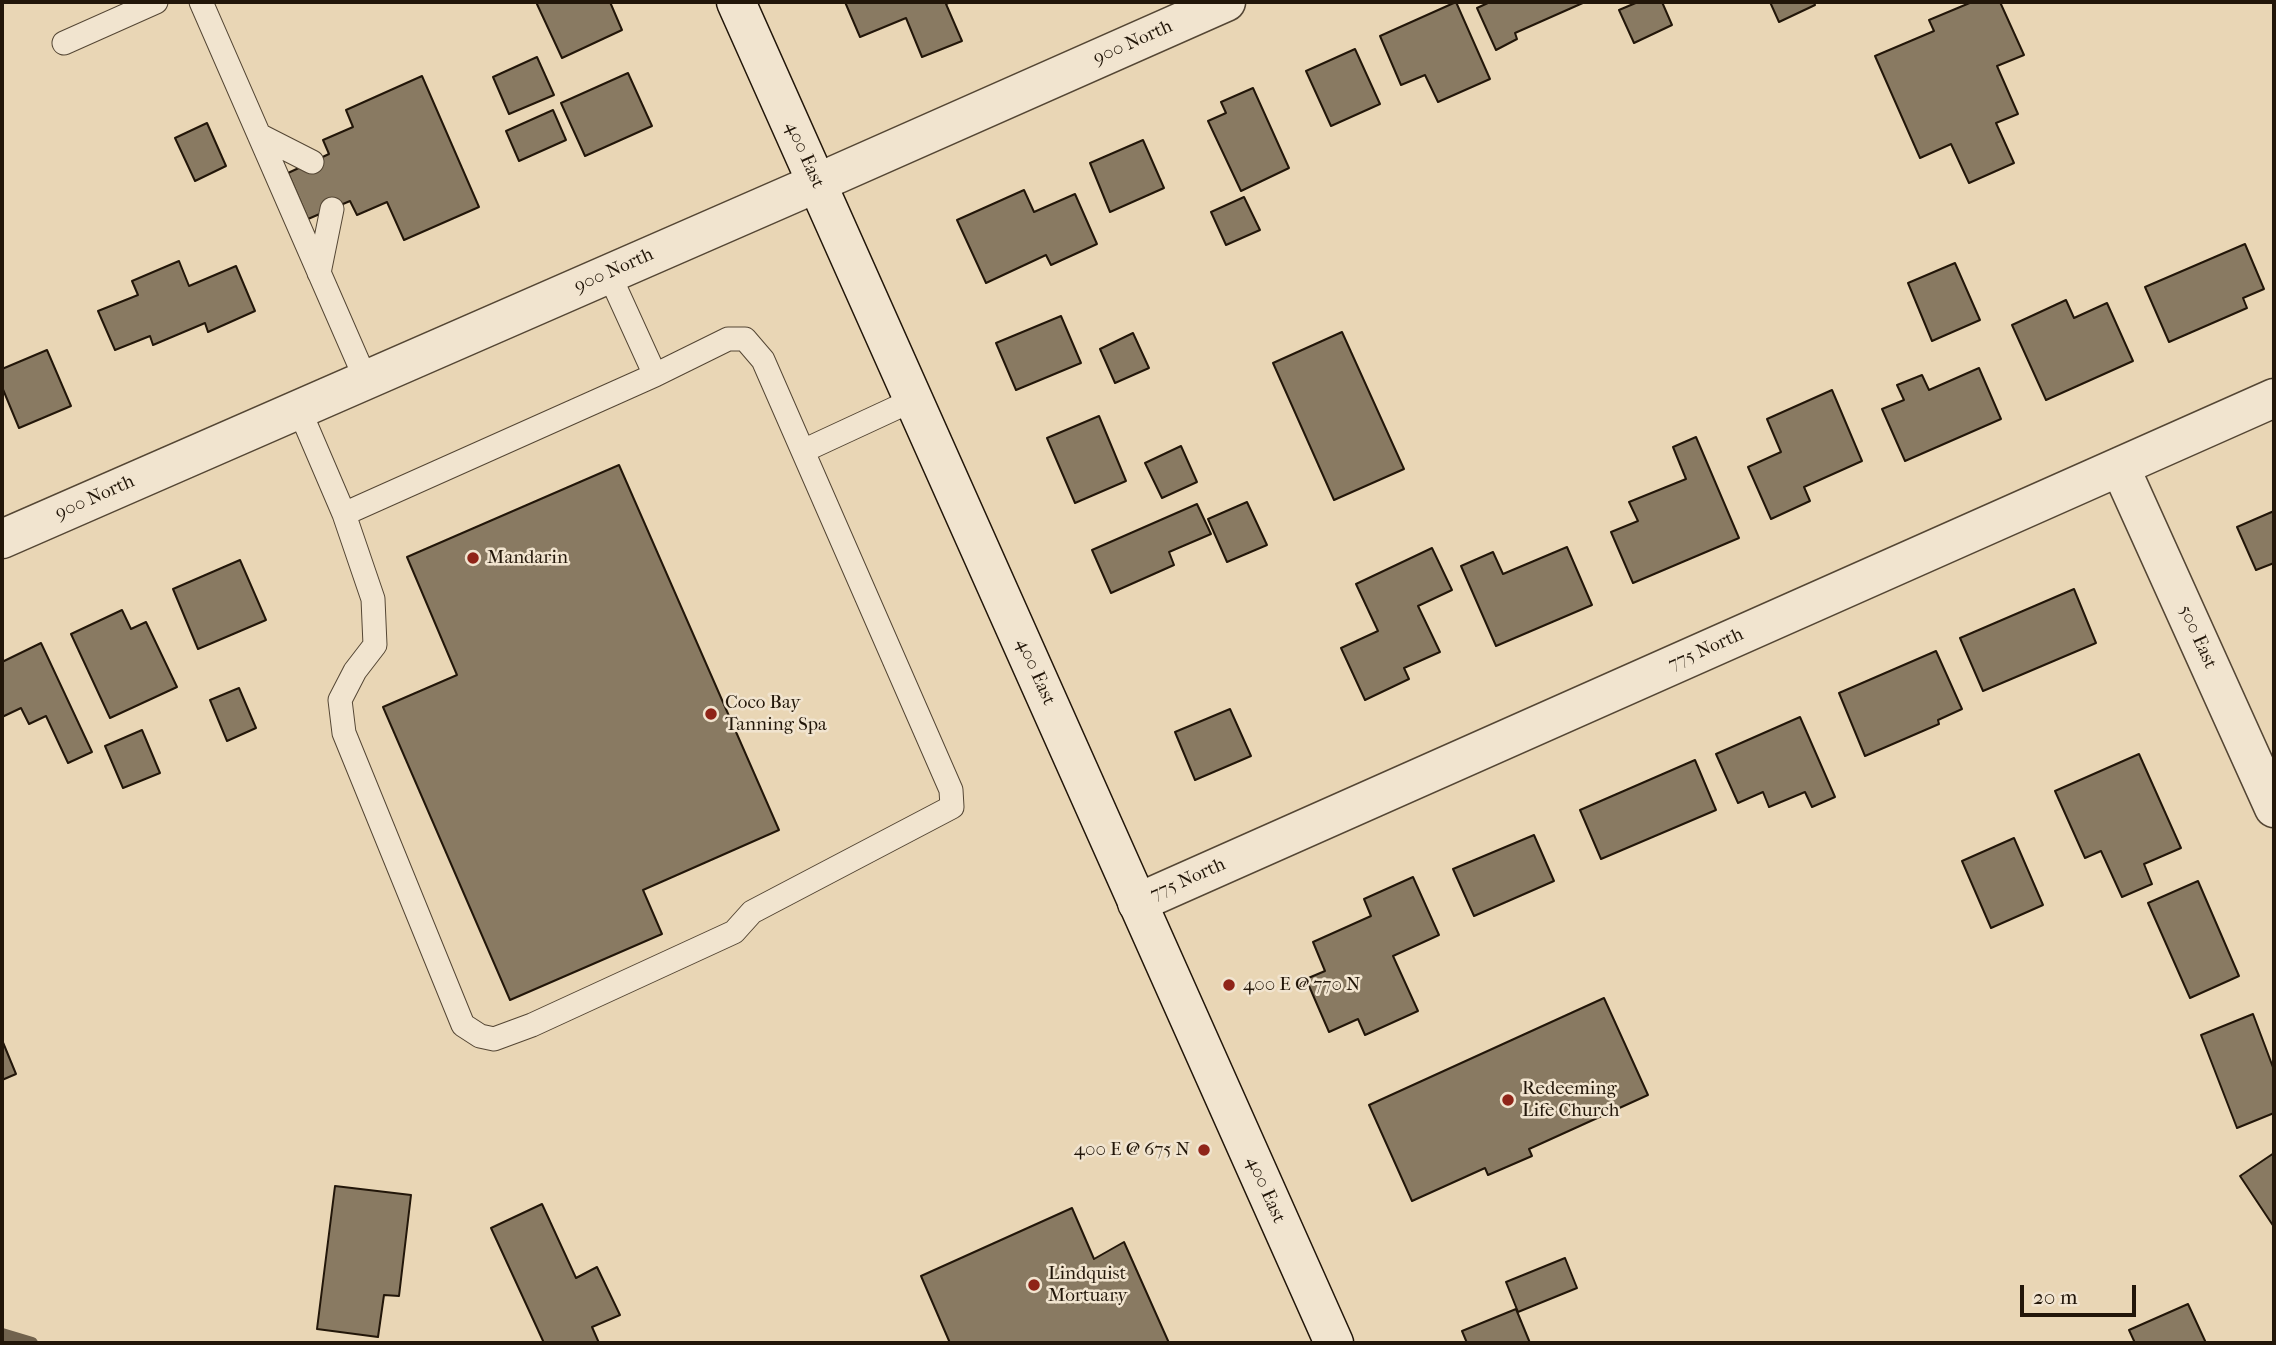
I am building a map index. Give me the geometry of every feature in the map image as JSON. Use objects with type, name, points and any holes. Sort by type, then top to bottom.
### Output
[{"type":"street","name":"400 East","points":[[736,2],[1334,1343]]},
{"type":"street","name":"900 North","points":[[2,539],[1226,2]]},
{"type":"street","name":"775 North","points":[[1137,903],[2274,398]]},
{"type":"street","name":"500 East","points":[[2120,467],[2274,808]]},
{"type":"lane","points":[[64,43],[156,2]]},
{"type":"lane","points":[[201,2],[366,380]]},
{"type":"lane","points":[[259,135],[312,162]]},
{"type":"lane","points":[[319,273],[332,209]]},
{"type":"lane","points":[[609,274],[655,375]]},
{"type":"lane","points":[[299,409],[344,514],[373,599],[375,645],[355,671],[340,699],[344,733],[463,1025],[480,1036],[494,1039],[533,1025],[734,932],[752,912],[952,807],[951,790],[763,360],[745,339],[728,338],[655,375],[344,514]]},
{"type":"lane","points":[[803,451],[913,400]]},
{"type":"building","points":[[536,2],[610,2],[622,30],[562,58]]},
{"type":"building","points":[[845,2],[951,2],[946,4],[962,41],[922,57],[906,18],[860,37]]},
{"type":"building","points":[[1456,2],[1490,79],[1438,102],[1425,75],[1401,85],[1380,36]]},
{"type":"building","points":[[1490,2],[1585,2],[1515,33],[1517,39],[1496,50],[1477,8]]},
{"type":"building","points":[[1638,2],[1662,2],[1672,25],[1634,43],[1619,10]]},
{"type":"building","points":[[1770,2],[1814,2],[1815,5],[1779,22]]},
{"type":"building","points":[[1972,2],[2000,2],[2024,55],[1997,66],[2018,114],[1996,123],[2014,163],[1969,183],[1951,144],[1920,158],[1875,56],[1934,31],[1929,20]]},
{"type":"building","points":[[1355,49],[1380,104],[1331,126],[1306,71]]},
{"type":"building","points":[[537,57],[554,95],[509,114],[493,77]]},
{"type":"building","points":[[628,73],[652,126],[585,156],[561,103]]},
{"type":"building","points":[[422,76],[479,207],[404,240],[387,202],[357,215],[350,201],[308,219],[288,173],[329,154],[323,140],[353,127],[346,110]]},
{"type":"building","points":[[1253,88],[1289,168],[1241,191],[1208,121],[1226,113],[1221,102]]},
{"type":"building","points":[[553,110],[566,140],[519,161],[506,131]]},
{"type":"building","points":[[207,123],[226,166],[195,181],[175,138]]},
{"type":"building","points":[[1143,140],[1164,188],[1110,212],[1090,163]]},
{"type":"building","points":[[1024,190],[1034,212],[1075,194],[1097,244],[1051,265],[1046,255],[986,283],[957,220]]},
{"type":"building","points":[[1244,197],[1260,230],[1226,245],[1211,212]]},
{"type":"building","points":[[2245,244],[2264,289],[2243,298],[2247,308],[2169,342],[2145,287]]},
{"type":"building","points":[[179,261],[189,286],[236,266],[255,311],[208,332],[205,323],[153,345],[150,336],[115,350],[98,311],[138,295],[132,281]]},
{"type":"building","points":[[1955,263],[1980,320],[1932,341],[1908,283]]},
{"type":"building","points":[[2066,300],[2074,318],[2107,303],[2133,361],[2046,400],[2012,325]]},
{"type":"building","points":[[1061,316],[1081,363],[1016,390],[996,343]]},
{"type":"building","points":[[1342,332],[1404,469],[1334,500],[1273,363]]},
{"type":"building","points":[[1133,333],[1149,368],[1115,383],[1100,349]]},
{"type":"building","points":[[47,350],[71,406],[19,428],[2,387],[2,369]]},
{"type":"building","points":[[1979,368],[2001,419],[1905,461],[1882,409],[1904,400],[1897,385],[1922,375],[1929,390]]},
{"type":"building","points":[[1832,390],[1862,461],[1804,487],[1810,501],[1771,519],[1748,467],[1781,452],[1767,419]]},
{"type":"building","points":[[1099,416],[1126,481],[1075,503],[1047,438]]},
{"type":"building","points":[[1696,437],[1739,538],[1633,583],[1611,532],[1638,521],[1629,502],[1686,479],[1673,447]]},
{"type":"building","points":[[1181,446],[1197,482],[1162,498],[1145,463]]},
{"type":"building","points":[[619,465],[779,830],[643,890],[662,934],[510,1000],[383,707],[457,675],[407,557]]},
{"type":"building","points":[[1247,502],[1267,545],[1227,562],[1208,519]]},
{"type":"building","points":[[1197,504],[1211,534],[1169,552],[1174,565],[1111,593],[1092,550]]},
{"type":"building","points":[[2274,511],[2274,563],[2256,570],[2237,527]]},
{"type":"building","points":[[1567,547],[1592,605],[1496,646],[1461,566],[1493,552],[1503,574]]},
{"type":"building","points":[[1432,548],[1452,590],[1418,606],[1440,652],[1404,668],[1409,679],[1365,700],[1341,648],[1378,631],[1356,584]]},
{"type":"building","points":[[240,560],[266,620],[198,649],[173,589]]},
{"type":"building","points":[[2074,589],[2096,643],[1983,691],[1960,638]]},
{"type":"building","points":[[122,610],[131,629],[146,622],[177,687],[110,718],[71,634]]},
{"type":"building","points":[[41,643],[92,752],[68,763],[46,716],[29,724],[21,708],[2,717],[2,662]]},
{"type":"building","points":[[1936,651],[1962,709],[1938,720],[1939,724],[1865,756],[1839,693]]},
{"type":"building","points":[[239,688],[256,728],[227,741],[210,700]]},
{"type":"building","points":[[1230,709],[1251,756],[1195,780],[1175,732]]},
{"type":"building","points":[[1800,717],[1835,797],[1812,807],[1805,792],[1769,807],[1763,792],[1738,803],[1716,754]]},
{"type":"building","points":[[142,730],[160,773],[123,788],[105,746]]},
{"type":"building","points":[[2139,754],[2181,848],[2144,864],[2152,884],[2122,897],[2101,851],[2085,858],[2055,791]]},
{"type":"building","points":[[1695,760],[1716,810],[1601,859],[1580,810]]},
{"type":"building","points":[[1534,835],[1554,881],[1474,916],[1453,869]]},
{"type":"building","points":[[2014,838],[2043,905],[1991,928],[1962,861]]},
{"type":"building","points":[[1413,877],[1439,935],[1393,956],[1418,1011],[1365,1035],[1358,1019],[1329,1032],[1306,979],[1325,971],[1313,942],[1371,916],[1364,899]]},
{"type":"building","points":[[2198,881],[2239,976],[2190,998],[2148,903]]},
{"type":"building","name":"Redeeming Life Church","points":[[1604,998],[1648,1095],[1529,1149],[1532,1156],[1488,1175],[1485,1168],[1412,1201],[1369,1105]]},
{"type":"building","points":[[2253,1014],[2274,1070],[2274,1113],[2237,1128],[2201,1035]]},
{"type":"building","points":[[2,1040],[16,1074],[2,1080]]},
{"type":"building","points":[[2274,1153],[2274,1227],[2240,1176]]},
{"type":"building","points":[[335,1186],[411,1195],[399,1296],[384,1295],[378,1337],[317,1329]]},
{"type":"building","points":[[542,1204],[576,1278],[597,1267],[620,1315],[592,1327],[599,1343],[544,1343],[491,1228]]},
{"type":"building","name":"Lindquist Mortuary","points":[[1072,1208],[1094,1259],[1124,1242],[1169,1343],[950,1343],[921,1276]]},
{"type":"building","points":[[1565,1258],[1577,1288],[1518,1312],[1506,1282]]},
{"type":"building","points":[[2188,1304],[2206,1343],[2135,1343],[2129,1330]]},
{"type":"building","points":[[1516,1309],[1530,1343],[1467,1343],[1462,1331]]},
{"type":"waterway","points":[[2,1334],[32,1343]]},
{"type":"place","name":"Mandarin","points":[[473,558]]},
{"type":"place","name":"Coco Bay Tanning Spa","points":[[711,714]]},
{"type":"place","name":"400 E @ 770 N","points":[[1229,985]]},
{"type":"place","name":"Redeeming Life Church","points":[[1508,1100]]},
{"type":"place","name":"400 E @ 675 N","points":[[1204,1150]]},
{"type":"place","name":"Lindquist Mortuary","points":[[1034,1285]]}]
